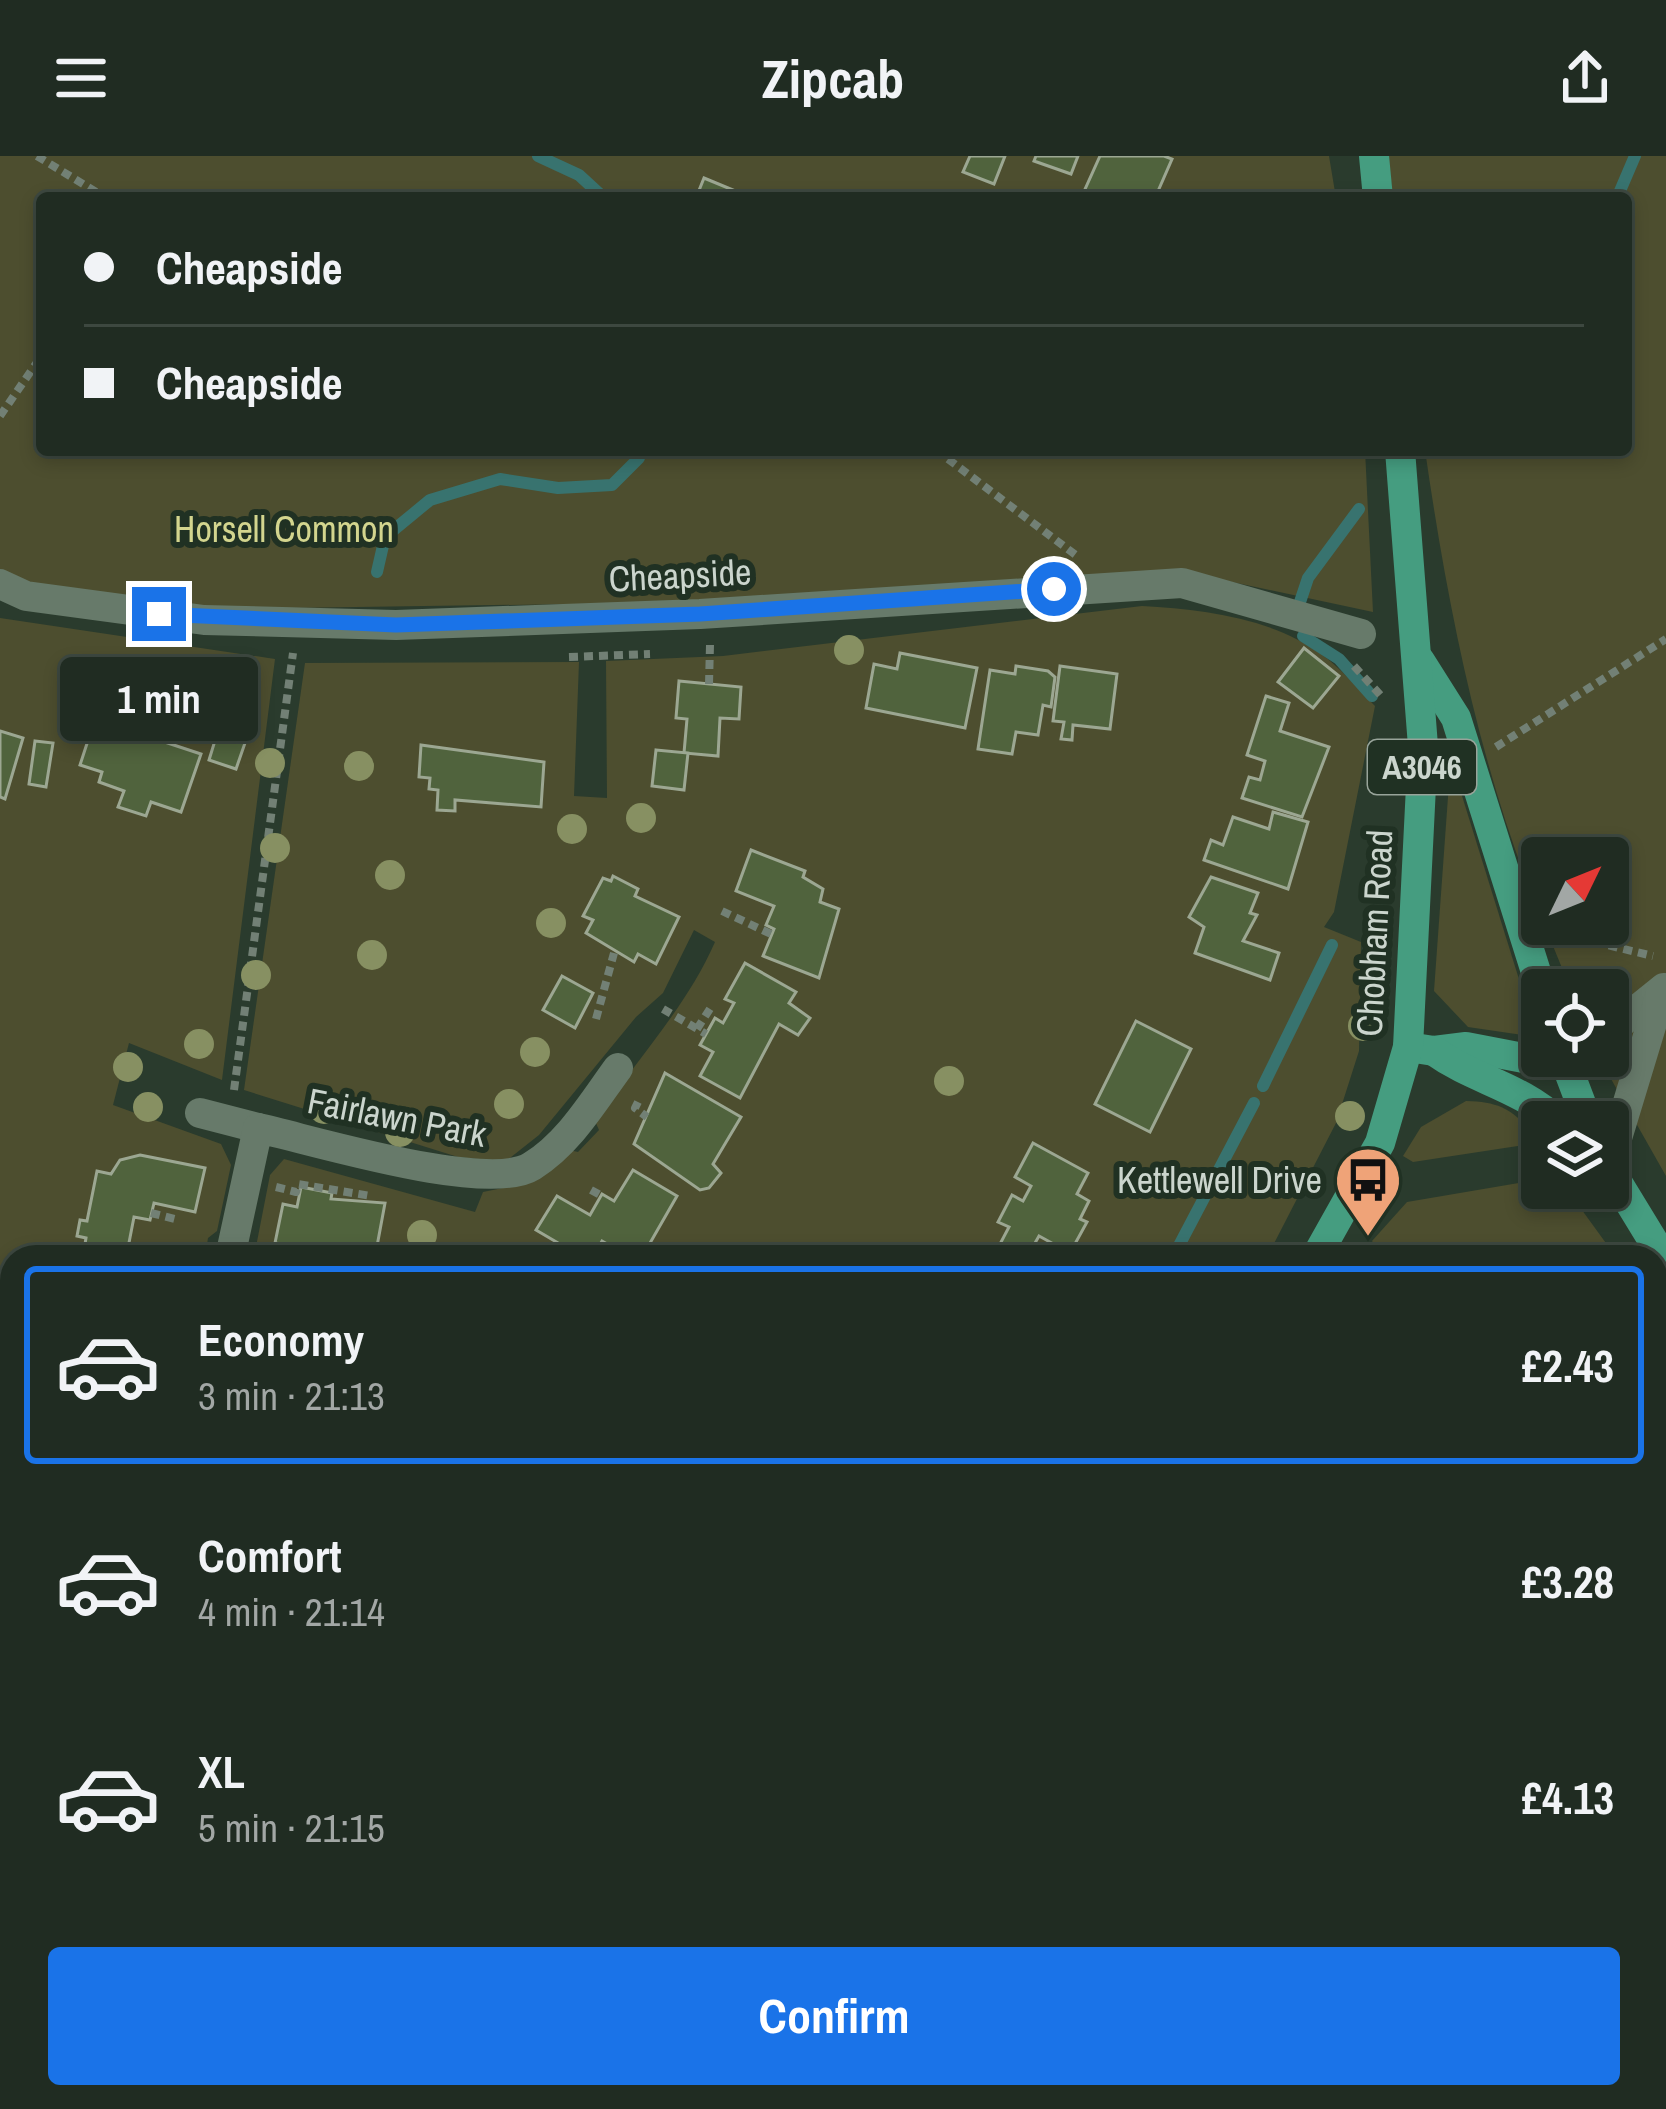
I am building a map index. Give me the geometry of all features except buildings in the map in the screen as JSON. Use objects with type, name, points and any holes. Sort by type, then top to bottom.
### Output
[{"type":"main road","points":[[1374,156],[1377,192]]},
{"type":"main road","name":"Chobham Road","points":[[1331,1245],[1421,1049],[1423,746],[1401,456]]},
{"type":"main road","points":[[1420,661],[1456,718],[1535,969]]},
{"type":"main road","points":[[1421,1049],[1466,1047],[1521,1053]]},
{"type":"main road","points":[[1421,1049],[1535,1101]]},
{"type":"main road","points":[[1629,1202],[1656,1245]]},
{"type":"street","name":"Cheapside","points":[[0,584],[26,596],[182,617],[296,624],[700,614],[1182,583],[1360,634]]},
{"type":"street","points":[[1629,1016],[1664,988]]},
{"type":"street","points":[[1629,1101],[1664,988]]},
{"type":"street","name":"Fairlawn Park","points":[[230,1245],[229,1121],[493,1177],[531,1167],[555,1147],[618,1068]]},
{"type":"path","points":[[37,156],[96,192]]},
{"type":"path","points":[[0,416],[36,364]]},
{"type":"path","points":[[944,456],[1048,530],[1090,567],[1089,587]]},
{"type":"path","points":[[229,1121],[296,624]]},
{"type":"path","points":[[1470,764],[1666,639]]},
{"type":"path","points":[[722,910],[771,934]]},
{"type":"path","points":[[1609,945],[1666,958]]},
{"type":"path","points":[[596,1019],[614,952]]},
{"type":"path","points":[[663,1009],[702,1032],[712,1004]]},
{"type":"path","points":[[647,1086],[634,1108],[647,1117]]},
{"type":"path","points":[[262,1184],[296,1192],[298,1184],[371,1196]]},
{"type":"path","points":[[591,1190],[602,1196]]},
{"type":"path","points":[[151,1214],[175,1219]]},
{"type":"green space","name":"Horsell Common","points":[[0,156],[1329,156],[1335,192],[36,192],[36,456],[1365,456],[1373,612],[1199,575],[715,602],[213,609],[31,586],[0,572]]},
{"type":"green space","points":[[1388,156],[1666,156],[1666,1176],[1629,1111],[1629,1101],[1624,1101],[1610,1077],[1629,1077],[1629,969],[1562,969],[1553,945],[1629,945],[1629,837],[1521,837],[1521,867],[1469,689],[1426,456],[1632,456],[1632,192],[1392,192]]},
{"type":"green space","points":[[1142,606],[1212,613],[1281,632],[1328,660],[1375,706],[1334,912],[1324,927],[1361,942],[1359,1051],[1336,1123],[1273,1245],[256,1245],[270,1175],[284,1159],[475,1212],[483,1192],[523,1184],[569,1150],[578,1152],[599,1130],[595,1121],[675,1012],[715,942],[694,930],[663,993],[636,1017],[539,1135],[505,1162],[458,1157],[244,1090],[305,663],[579,662],[574,796],[607,798],[606,661],[723,656]]},
{"type":"green space","points":[[0,618],[275,659],[222,1080],[129,1043],[113,1105],[221,1144],[231,1165],[217,1231],[207,1245],[0,1245]]},
{"type":"green space","points":[[1449,783],[1458,783],[1521,986],[1521,1035],[1468,1027],[1434,991]]},
{"type":"green space","points":[[1466,1101],[1490,1104],[1521,1122],[1521,1146],[1413,1162],[1403,1156],[1421,1127]]},
{"type":"green space","points":[[1521,1183],[1521,1209],[1581,1209],[1607,1245],[1375,1245],[1372,1241],[1407,1202]]},
{"type":"waterway","points":[[538,156],[579,175],[597,192]]},
{"type":"waterway","points":[[1620,192],[1635,156]]},
{"type":"waterway","points":[[377,572],[385,537],[430,500],[500,479],[558,488],[612,485],[639,456]]},
{"type":"waterway","points":[[1299,605],[1308,578],[1359,509]]},
{"type":"waterway","points":[[1303,636],[1339,659],[1372,696]]},
{"type":"waterway","points":[[1263,1086],[1332,945]]},
{"type":"waterway","points":[[1179,1245],[1254,1103]]},
{"type":"place","name":"Kettlewell Drive","points":[[1368,1239]]},
{"type":"route","points":[[159,614],[204,620],[396,625],[700,614],[1054,589]]}]
